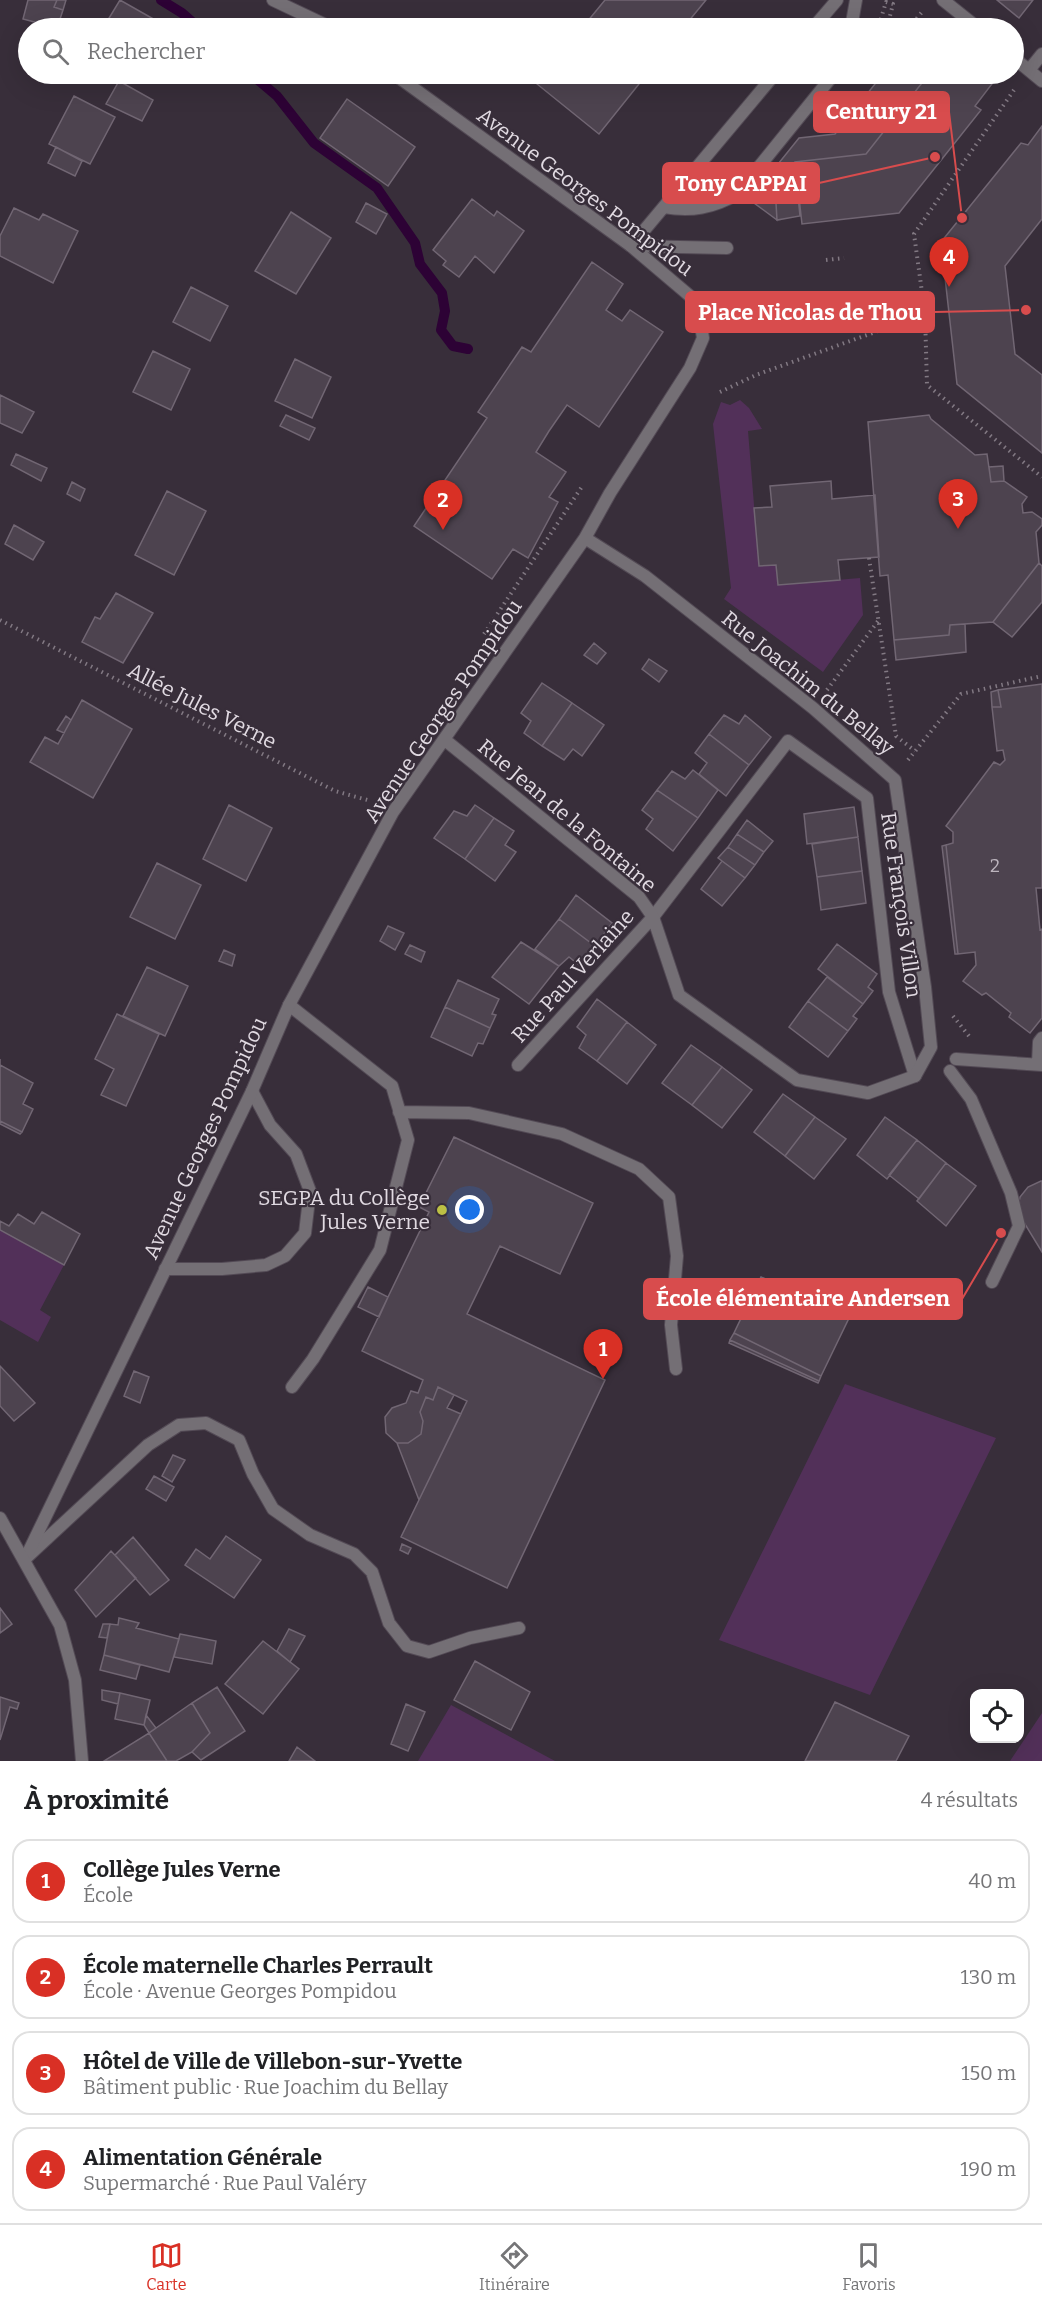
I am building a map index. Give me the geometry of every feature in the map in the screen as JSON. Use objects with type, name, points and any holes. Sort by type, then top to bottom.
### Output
[{"type":"street","points":[[273,0],[311,18]]},
{"type":"street","points":[[822,18],[837,0]]},
{"type":"street","points":[[853,18],[856,0]]},
{"type":"street","points":[[943,0],[966,18]]},
{"type":"street","points":[[1029,70],[1042,54]]},
{"type":"street","points":[[1024,66],[1042,81]]},
{"type":"street","name":"Avenue Georges Pompidou","points":[[25,1559],[252,1090],[288,1005],[393,812],[585,538],[610,493],[690,368],[703,338],[697,302],[631,246],[408,84]]},
{"type":"street","points":[[631,246],[767,84]]},
{"type":"street","points":[[664,207],[682,210],[715,207],[737,194],[826,84]]},
{"type":"street","points":[[631,246],[727,248]]},
{"type":"street","name":"Rue Joachim du Bellay","points":[[585,538],[645,576],[813,708],[895,780],[925,987]]},
{"type":"street","name":"Rue Jean de la Fontaine","points":[[445,740],[639,897],[653,917],[679,995],[797,1080],[868,1093],[915,1076]]},
{"type":"street","name":"Rue Paul Verlaine","points":[[518,1065],[653,917],[788,741]]},
{"type":"street","name":"Rue François Villon","points":[[788,741],[867,798],[889,992],[915,1076]]},
{"type":"street","points":[[915,1076],[931,1047],[925,987]]},
{"type":"street","points":[[288,1005],[392,1086],[408,1140],[380,1250],[313,1359],[292,1388]]},
{"type":"street","points":[[992,1282],[1018,1226],[1011,1193],[971,1099],[953,1065],[986,1059],[1040,1064],[1039,1042],[1042,1038]]},
{"type":"street","points":[[165,1269],[222,1269],[266,1265],[285,1256],[305,1233],[310,1191],[296,1154],[270,1125],[252,1090]]},
{"type":"street","points":[[399,1112],[469,1113],[562,1134],[639,1169],[662,1190],[669,1197],[677,1256],[671,1324],[675,1369]]},
{"type":"street","points":[[25,1559],[148,1445],[179,1425],[206,1424],[239,1440],[253,1474],[273,1509],[310,1535],[354,1554],[372,1572],[389,1623],[407,1646],[429,1652],[470,1638],[519,1628]]},
{"type":"street","points":[[0,1518],[60,1625],[75,1680],[82,1761]]},
{"type":"path","points":[[881,18],[886,2],[893,4],[890,18]]},
{"type":"path","points":[[1024,77],[1029,70]]},
{"type":"path","points":[[1019,84],[914,234],[924,314],[927,385],[1042,477]]},
{"type":"path","points":[[826,260],[844,258]]},
{"type":"path","points":[[720,392],[756,375],[924,314]]},
{"type":"path","points":[[869,558],[896,736],[915,751]]},
{"type":"path","name":"Allée Jules Verne","points":[[0,620],[335,791],[378,804],[393,812]]},
{"type":"path","points":[[813,708],[878,621]]},
{"type":"path","points":[[895,780],[961,694],[1042,676]]},
{"type":"path","points":[[925,987],[958,1020],[986,1059]]},
{"type":"shaded area","points":[[740,400],[749,408],[762,429],[748,431],[759,566],[776,565],[778,585],[860,578],[863,615],[823,672],[724,599],[731,588],[713,424],[721,402],[730,405]]},
{"type":"shaded area","points":[[0,1230],[64,1265],[40,1310],[51,1317],[38,1342],[0,1320]]},
{"type":"shaded area","points":[[845,1384],[996,1438],[870,1695],[719,1640]]},
{"type":"shaded area","points":[[451,1705],[555,1761],[418,1761]]},
{"type":"shaded area","points":[[1042,1713],[1042,1761],[1010,1761]]},
{"type":"building","points":[[28,0],[57,0],[54,7],[63,10],[60,18],[23,18]]},
{"type":"building","points":[[57,0],[66,0],[63,10],[54,7]]},
{"type":"building","points":[[120,0],[152,18],[109,18]]},
{"type":"building","points":[[605,0],[706,0],[691,18],[590,18]]},
{"type":"building","points":[[997,0],[1033,0],[1019,18]]},
{"type":"building","points":[[117,84],[124,84],[153,100],[142,121],[106,104]]},
{"type":"building","points":[[537,84],[639,84],[599,134]]},
{"type":"building","points":[[875,84],[921,84],[866,154],[795,162],[795,167],[774,169],[799,138],[835,134]]},
{"type":"building","points":[[921,84],[992,84],[975,106],[981,110],[899,213],[802,224],[795,162],[866,154]]},
{"type":"building","points":[[74,96],[115,117],[90,164],[49,144]]},
{"type":"building","points":[[347,99],[415,147],[388,186],[320,138]]},
{"type":"building","points":[[1042,126],[1042,219],[1005,266],[1015,354],[1042,375],[1042,453],[957,384],[941,242],[1021,143],[1028,145]]},
{"type":"building","points":[[56,147],[82,161],[75,176],[48,163]]},
{"type":"building","points":[[795,167],[800,216],[777,220],[774,169]]},
{"type":"building","points":[[774,169],[777,220],[750,200]]},
{"type":"building","points":[[472,199],[494,216],[497,211],[524,231],[494,273],[475,256],[459,277],[443,265],[446,261],[433,250]]},
{"type":"building","points":[[366,203],[387,214],[376,234],[356,222]]},
{"type":"building","points":[[14,208],[39,220],[43,214],[78,231],[53,283],[0,256],[0,236]]},
{"type":"building","points":[[291,212],[331,238],[296,294],[255,271]]},
{"type":"building","points":[[592,262],[623,284],[606,310],[622,321],[630,310],[663,332],[599,427],[567,405],[549,431],[536,452],[566,472],[549,497],[558,502],[528,558],[513,549],[492,579],[414,526],[487,418],[478,412],[522,347],[531,352]]},
{"type":"building","points":[[191,287],[228,306],[210,341],[173,322]]},
{"type":"building","points":[[153,351],[190,369],[171,410],[133,392]]},
{"type":"building","points":[[295,359],[331,377],[312,418],[275,401]]},
{"type":"building","points":[[0,395],[34,412],[22,433],[0,423]]},
{"type":"building","points":[[286,415],[315,428],[309,440],[280,426]]},
{"type":"building","points":[[929,415],[975,455],[987,454],[991,482],[1004,481],[1027,497],[1022,504],[1023,513],[1032,512],[1042,519],[1042,525],[1036,532],[1039,563],[993,622],[950,625],[949,635],[894,640],[888,575],[880,576],[868,422]]},
{"type":"building","points":[[16,454],[47,468],[41,481],[11,465]]},
{"type":"building","points":[[1003,466],[1004,481],[991,482],[989,467]]},
{"type":"building","points":[[831,481],[832,499],[875,495],[879,557],[838,560],[840,580],[778,585],[776,565],[759,566],[754,508],[772,507],[770,486]]},
{"type":"building","points":[[72,482],[85,489],[80,501],[67,494]]},
{"type":"building","points":[[167,491],[206,511],[174,575],[135,555]]},
{"type":"building","points":[[14,525],[44,542],[33,560],[5,544]]},
{"type":"building","points":[[1039,563],[1042,566],[1042,602],[1012,637],[993,622]]},
{"type":"building","points":[[116,593],[153,613],[123,663],[82,642],[95,617],[100,619]]},
{"type":"building","points":[[965,624],[966,652],[896,660],[894,640],[949,635],[950,625]]},
{"type":"building","points":[[594,643],[606,653],[597,664],[584,655]]},
{"type":"building","points":[[649,659],[667,671],[659,682],[642,669]]},
{"type":"building","points":[[542,683],[572,703],[542,746],[524,733],[531,721],[521,713]]},
{"type":"building","points":[[1042,684],[1042,888],[1036,888],[1040,930],[1042,929],[1042,1018],[1030,1033],[1009,1017],[1011,1013],[986,993],[982,995],[963,981],[976,965],[975,952],[958,954],[946,845],[953,843],[953,832],[946,826],[994,762],[1000,765],[1005,760],[1003,750],[997,751],[992,707],[1001,707],[998,690]]},
{"type":"building","points":[[998,690],[1001,707],[992,707],[991,692]]},
{"type":"building","points":[[82,700],[132,729],[93,798],[30,762],[45,737],[58,744]]},
{"type":"building","points":[[572,703],[604,725],[582,756],[573,749],[564,760],[542,746]]},
{"type":"building","points":[[724,715],[739,724],[745,715],[771,737],[749,765],[709,734]]},
{"type":"building","points":[[66,716],[71,720],[64,733],[57,730]]},
{"type":"building","points":[[709,734],[749,765],[726,796],[699,774],[707,763],[695,753]]},
{"type":"building","points":[[693,770],[718,790],[698,818],[657,790],[672,771],[685,779]]},
{"type":"building","points":[[657,790],[698,818],[673,851],[646,829],[653,819],[642,810]]},
{"type":"building","points":[[229,805],[272,828],[246,881],[203,859]]},
{"type":"building","points":[[475,805],[494,818],[465,859],[434,838],[454,811],[467,816]]},
{"type":"building","points":[[854,807],[858,837],[807,844],[804,814]]},
{"type":"building","points":[[494,818],[514,831],[505,845],[516,852],[495,881],[465,859]]},
{"type":"building","points":[[747,820],[773,841],[764,852],[737,834]]},
{"type":"building","points":[[737,834],[764,852],[755,865],[728,847]]},
{"type":"building","points":[[858,837],[862,871],[817,877],[812,844]]},
{"type":"building","points":[[946,845],[958,954],[955,954],[942,846]]},
{"type":"building","points":[[728,847],[755,865],[745,878],[718,858]]},
{"type":"building","points":[[722,861],[745,878],[722,906],[701,889]]},
{"type":"building","points":[[157,863],[201,885],[175,939],[130,917]]},
{"type":"building","points":[[862,871],[866,903],[821,910],[817,877]]},
{"type":"building","points":[[576,895],[612,923],[595,946],[559,919]]},
{"type":"building","points":[[559,919],[595,946],[579,965],[569,957],[559,966],[535,949]]},
{"type":"building","points":[[388,926],[404,933],[395,950],[380,941]]},
{"type":"building","points":[[521,942],[559,966],[529,1004],[492,977]]},
{"type":"building","points":[[837,944],[877,974],[868,987],[873,991],[863,1004],[818,969]]},
{"type":"building","points":[[410,945],[425,952],[421,962],[405,954]]},
{"type":"building","points":[[224,950],[235,955],[232,966],[219,961]]},
{"type":"building","points":[[147,967],[188,986],[165,1036],[123,1016]]},
{"type":"building","points":[[827,977],[863,1004],[853,1016],[857,1019],[848,1031],[808,1001]]},
{"type":"building","points":[[458,980],[499,999],[492,1014],[496,1015],[490,1028],[445,1007]]},
{"type":"building","points":[[597,999],[627,1022],[597,1061],[579,1048],[586,1035],[577,1027]]},
{"type":"building","points":[[808,1001],[848,1031],[828,1057],[789,1027]]},
{"type":"building","points":[[445,1007],[490,1028],[483,1044],[478,1043],[472,1056],[431,1037]]},
{"type":"building","points":[[117,1014],[159,1034],[126,1106],[101,1095],[114,1069],[95,1059]]},
{"type":"building","points":[[627,1022],[656,1045],[627,1084],[597,1061]]},
{"type":"building","points":[[691,1045],[722,1067],[692,1105],[662,1083]]},
{"type":"building","points":[[0,1065],[33,1083],[23,1104],[33,1109],[22,1132],[0,1121]]},
{"type":"building","points":[[722,1067],[752,1090],[722,1128],[692,1105]]},
{"type":"building","points":[[783,1094],[815,1117],[785,1156],[754,1132]]},
{"type":"building","points":[[815,1117],[846,1139],[814,1179],[785,1156]]},
{"type":"building","points":[[885,1117],[917,1140],[887,1179],[857,1155]]},
{"type":"building","points":[[0,1121],[22,1132],[20,1134],[0,1124]]},
{"type":"building","points":[[454,1137],[593,1203],[560,1274],[500,1246],[467,1314],[605,1380],[507,1588],[401,1537],[467,1401],[438,1387],[433,1400],[426,1397],[420,1412],[423,1421],[421,1434],[408,1443],[397,1443],[386,1433],[385,1417],[392,1408],[406,1403],[411,1391],[418,1393],[423,1380],[362,1351],[429,1212],[419,1207]]},
{"type":"building","points":[[917,1140],[946,1163],[919,1199],[889,1175]]},
{"type":"building","points":[[946,1163],[976,1186],[946,1226],[917,1201]]},
{"type":"building","points":[[1042,1181],[1042,1252],[1017,1211],[1020,1197],[1028,1187]]},
{"type":"building","points":[[42,1212],[80,1234],[64,1265],[0,1230],[0,1221],[9,1226],[18,1214],[34,1224]]},
{"type":"building","points":[[761,1277],[850,1316],[821,1376],[734,1333]]},
{"type":"building","points":[[368,1287],[388,1297],[379,1317],[358,1307]]},
{"type":"building","points":[[734,1333],[821,1376],[819,1381],[730,1340]]},
{"type":"building","points":[[730,1340],[819,1381],[818,1383],[729,1343]]},
{"type":"building","points":[[0,1366],[35,1403],[14,1421],[0,1406]]},
{"type":"building","points":[[134,1371],[149,1377],[140,1403],[124,1396]]},
{"type":"building","points":[[438,1387],[454,1395],[447,1408],[461,1414],[419,1500],[397,1443],[408,1443],[421,1434],[423,1421],[420,1412],[426,1397],[433,1400]]},
{"type":"building","points":[[173,1455],[185,1460],[172,1482],[162,1476]]},
{"type":"building","points":[[154,1476],[174,1487],[166,1501],[146,1489]]},
{"type":"building","points":[[226,1536],[261,1560],[234,1598],[185,1565],[196,1549],[210,1559]]},
{"type":"building","points":[[133,1537],[169,1580],[150,1595],[115,1555]]},
{"type":"building","points":[[402,1544],[411,1548],[408,1554],[400,1550]]},
{"type":"building","points":[[111,1551],[136,1578],[96,1617],[75,1590]]},
{"type":"building","points":[[0,1608],[12,1624],[0,1633]]},
{"type":"building","points":[[119,1618],[139,1623],[136,1628],[179,1639],[169,1672],[104,1655],[110,1624],[118,1625]]},
{"type":"building","points":[[103,1624],[110,1624],[107,1638],[99,1637]]},
{"type":"building","points":[[289,1629],[305,1636],[290,1662],[277,1651]]},
{"type":"building","points":[[180,1634],[216,1641],[212,1664],[174,1657]]},
{"type":"building","points":[[263,1641],[299,1669],[263,1714],[225,1684]]},
{"type":"building","points":[[104,1655],[140,1665],[136,1679],[100,1670]]},
{"type":"building","points":[[475,1661],[530,1692],[511,1730],[454,1700]]},
{"type":"building","points":[[217,1687],[245,1731],[201,1760],[192,1752],[210,1733],[192,1703]]},
{"type":"building","points":[[102,1690],[120,1693],[118,1704],[102,1700]]},
{"type":"building","points":[[120,1693],[150,1700],[144,1725],[115,1719]]},
{"type":"building","points":[[0,1697],[19,1703],[17,1709],[10,1707],[0,1740]]},
{"type":"building","points":[[835,1702],[909,1736],[896,1761],[805,1761]]},
{"type":"building","points":[[192,1703],[210,1733],[192,1752],[176,1761],[167,1761],[149,1733]]},
{"type":"building","points":[[406,1704],[425,1712],[408,1751],[391,1744]]},
{"type":"building","points":[[146,1715],[156,1728],[149,1733],[144,1725]]},
{"type":"building","points":[[149,1733],[167,1761],[104,1761]]},
{"type":"building","points":[[297,1747],[315,1761],[289,1761]]},
{"type":"waterway","points":[[161,0],[188,18]]},
{"type":"waterway","points":[[263,84],[277,96],[314,143],[377,188],[415,243],[420,264],[442,293],[445,311],[441,330],[453,346],[468,349]]},
{"type":"place","name":"Tony CAPPAI","points":[[935,157]]},
{"type":"place","name":"Century 21","points":[[962,218]]},
{"type":"place","name":"Alimentation Générale","points":[[949,287]]},
{"type":"place","name":"Place Nicolas de Thou","points":[[1026,310]]},
{"type":"place","name":"Hôtel de Ville de Villebon-sur-Yvette","points":[[958,529]]},
{"type":"place","name":"École maternelle Charles Perrault","points":[[443,530]]},
{"type":"place","name":"SEGPA du Collège Jules Verne","points":[[442,1210]]},
{"type":"place","name":"École élémentaire Andersen","points":[[1001,1233]]},
{"type":"place","name":"Collège Jules Verne","points":[[603,1379]]}]
